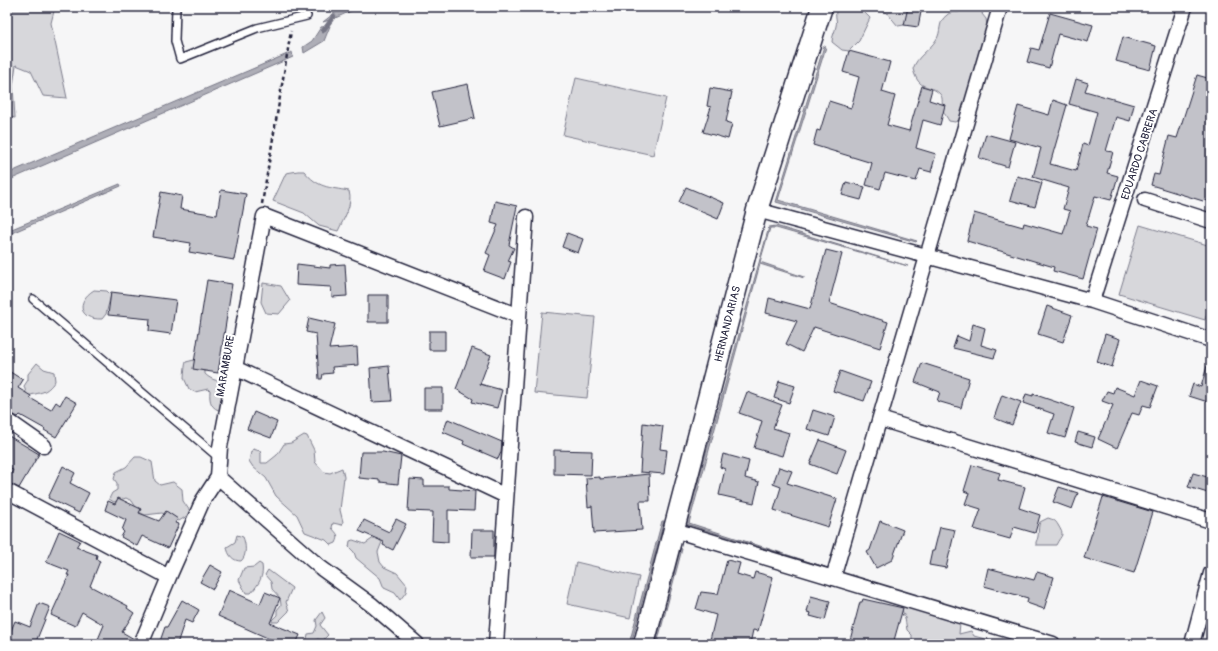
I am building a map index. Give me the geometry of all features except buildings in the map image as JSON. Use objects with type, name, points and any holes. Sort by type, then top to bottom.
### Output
[{"type":"street","name":"HERNANDARIAS","points":[[644,644],[757,210],[822,7]]},
{"type":"street","points":[[833,578],[1000,7]]},
{"type":"street","name":"EDUARDO CABRERA","points":[[1092,301],[1185,7]]},
{"type":"street","points":[[1145,200],[1211,221]]},
{"type":"street","points":[[757,210],[1092,301],[1211,340]]},
{"type":"street","points":[[141,644],[203,500],[218,477],[219,458],[264,216],[519,316]]},
{"type":"street","points":[[496,644],[526,217]]},
{"type":"street","points":[[235,368],[506,496]]},
{"type":"street","points":[[880,418],[1211,521]]},
{"type":"street","points":[[7,420],[44,446]]},
{"type":"street","points":[[218,477],[321,568],[372,605],[417,644]]},
{"type":"street","points":[[7,491],[169,577]]},
{"type":"street","points":[[674,530],[1045,643]]},
{"type":"street","points":[[1192,644],[1211,573]]},
{"type":"lane","points":[[176,7],[175,42],[180,59],[257,28],[307,16]]},
{"type":"lane","points":[[33,299],[219,458]]},
{"type":"path","points":[[261,210],[291,30]]},
{"type":"shaded area","points":[[7,7],[55,7],[51,23],[67,98],[43,96],[31,71],[16,65],[13,86],[15,118],[7,116]]},
{"type":"shaded area","points":[[342,7],[361,7],[323,22]]},
{"type":"shaded area","points":[[838,7],[862,7],[861,9],[870,18],[859,41],[849,51],[842,50],[832,42],[836,26],[836,13]]},
{"type":"shaded area","points":[[871,7],[916,7],[904,25],[898,26],[887,13]]},
{"type":"shaded area","points":[[961,7],[981,7],[984,9],[982,14],[986,19],[988,31],[982,42],[984,55],[961,119],[955,122],[949,121],[944,113],[940,94],[921,84],[915,76],[913,69],[920,57],[938,37],[944,18],[950,13],[959,12]]},
{"type":"shaded area","points":[[330,26],[324,41],[304,53],[303,47],[312,41],[321,27]]},
{"type":"shaded area","points":[[824,46],[826,47],[778,200],[917,241],[916,242],[776,202]]},
{"type":"shaded area","points":[[292,52],[293,57],[7,181],[7,174],[18,169]]},
{"type":"shaded area","points":[[576,78],[666,98],[653,155],[563,135]]},
{"type":"shaded area","points":[[304,171],[314,181],[324,186],[349,191],[349,206],[338,231],[319,226],[304,213],[273,201],[286,173]]},
{"type":"shaded area","points":[[120,184],[121,186],[7,235],[7,231]]},
{"type":"shaded area","points":[[1140,225],[1211,246],[1211,298],[1205,320],[1119,294]]},
{"type":"shaded area","points":[[776,226],[908,266],[776,228],[770,228],[760,262],[804,278],[760,264],[689,523],[825,567],[686,524],[769,227]]},
{"type":"shaded area","points":[[263,283],[281,286],[290,301],[279,314],[266,313],[261,302]]},
{"type":"shaded area","points":[[94,290],[107,291],[111,295],[106,314],[102,319],[88,316],[82,309],[84,299]]},
{"type":"shaded area","points":[[542,312],[595,317],[587,398],[534,393]]},
{"type":"shaded area","points":[[197,360],[205,368],[205,374],[208,377],[227,385],[222,411],[213,406],[210,398],[210,391],[208,389],[195,392],[189,389],[184,378],[185,365],[186,362]]},
{"type":"shaded area","points":[[37,363],[44,369],[54,372],[55,381],[46,390],[27,396],[24,386],[28,380],[28,374]]},
{"type":"shaded area","points":[[304,435],[307,436],[314,450],[315,462],[324,472],[330,473],[342,468],[344,477],[340,510],[343,522],[342,525],[333,523],[332,528],[338,538],[336,543],[331,545],[326,540],[305,532],[297,515],[276,496],[266,478],[253,467],[249,461],[253,449],[260,451],[261,463],[267,463],[277,455],[284,444],[291,443]]},
{"type":"shaded area","points":[[135,457],[141,457],[152,462],[155,481],[160,485],[173,482],[182,489],[183,501],[190,511],[187,516],[179,521],[162,513],[145,515],[139,512],[132,501],[126,498],[114,502],[109,499],[112,493],[117,490],[117,483],[114,479],[116,472],[126,467]]},
{"type":"shaded area","points":[[1048,518],[1056,522],[1062,535],[1056,545],[1036,545],[1040,522]]},
{"type":"shaded area","points":[[662,521],[664,521],[631,644],[629,644]]},
{"type":"shaded area","points":[[237,535],[243,537],[245,543],[245,553],[241,561],[231,557],[228,553],[227,547],[235,542]]},
{"type":"shaded area","points":[[375,537],[382,542],[378,552],[380,562],[384,567],[397,573],[407,585],[406,592],[400,600],[395,593],[384,588],[380,578],[356,558],[354,552],[349,547],[350,541],[353,540],[365,544]]},
{"type":"shaded area","points":[[680,548],[682,549],[657,644],[655,644]]},
{"type":"shaded area","points":[[576,562],[639,577],[630,618],[567,604]]},
{"type":"shaded area","points":[[259,563],[262,565],[260,580],[251,593],[246,593],[239,580],[244,568],[254,567]]},
{"type":"shaded area","points":[[268,570],[292,588],[286,602],[289,611],[278,622],[272,622],[272,620],[277,615],[277,610],[281,605],[280,598],[272,589],[271,582],[265,575]]},
{"type":"shaded area","points":[[903,604],[960,623],[959,634],[971,631],[974,636],[992,641],[992,644],[909,644],[912,641],[912,635],[907,630],[901,607]]},
{"type":"shaded area","points":[[322,612],[325,618],[320,625],[328,635],[323,640],[317,639],[314,644],[306,644],[308,634],[314,633],[317,626],[316,620]]},
{"type":"waterway","points":[[323,31],[334,16]]}]
